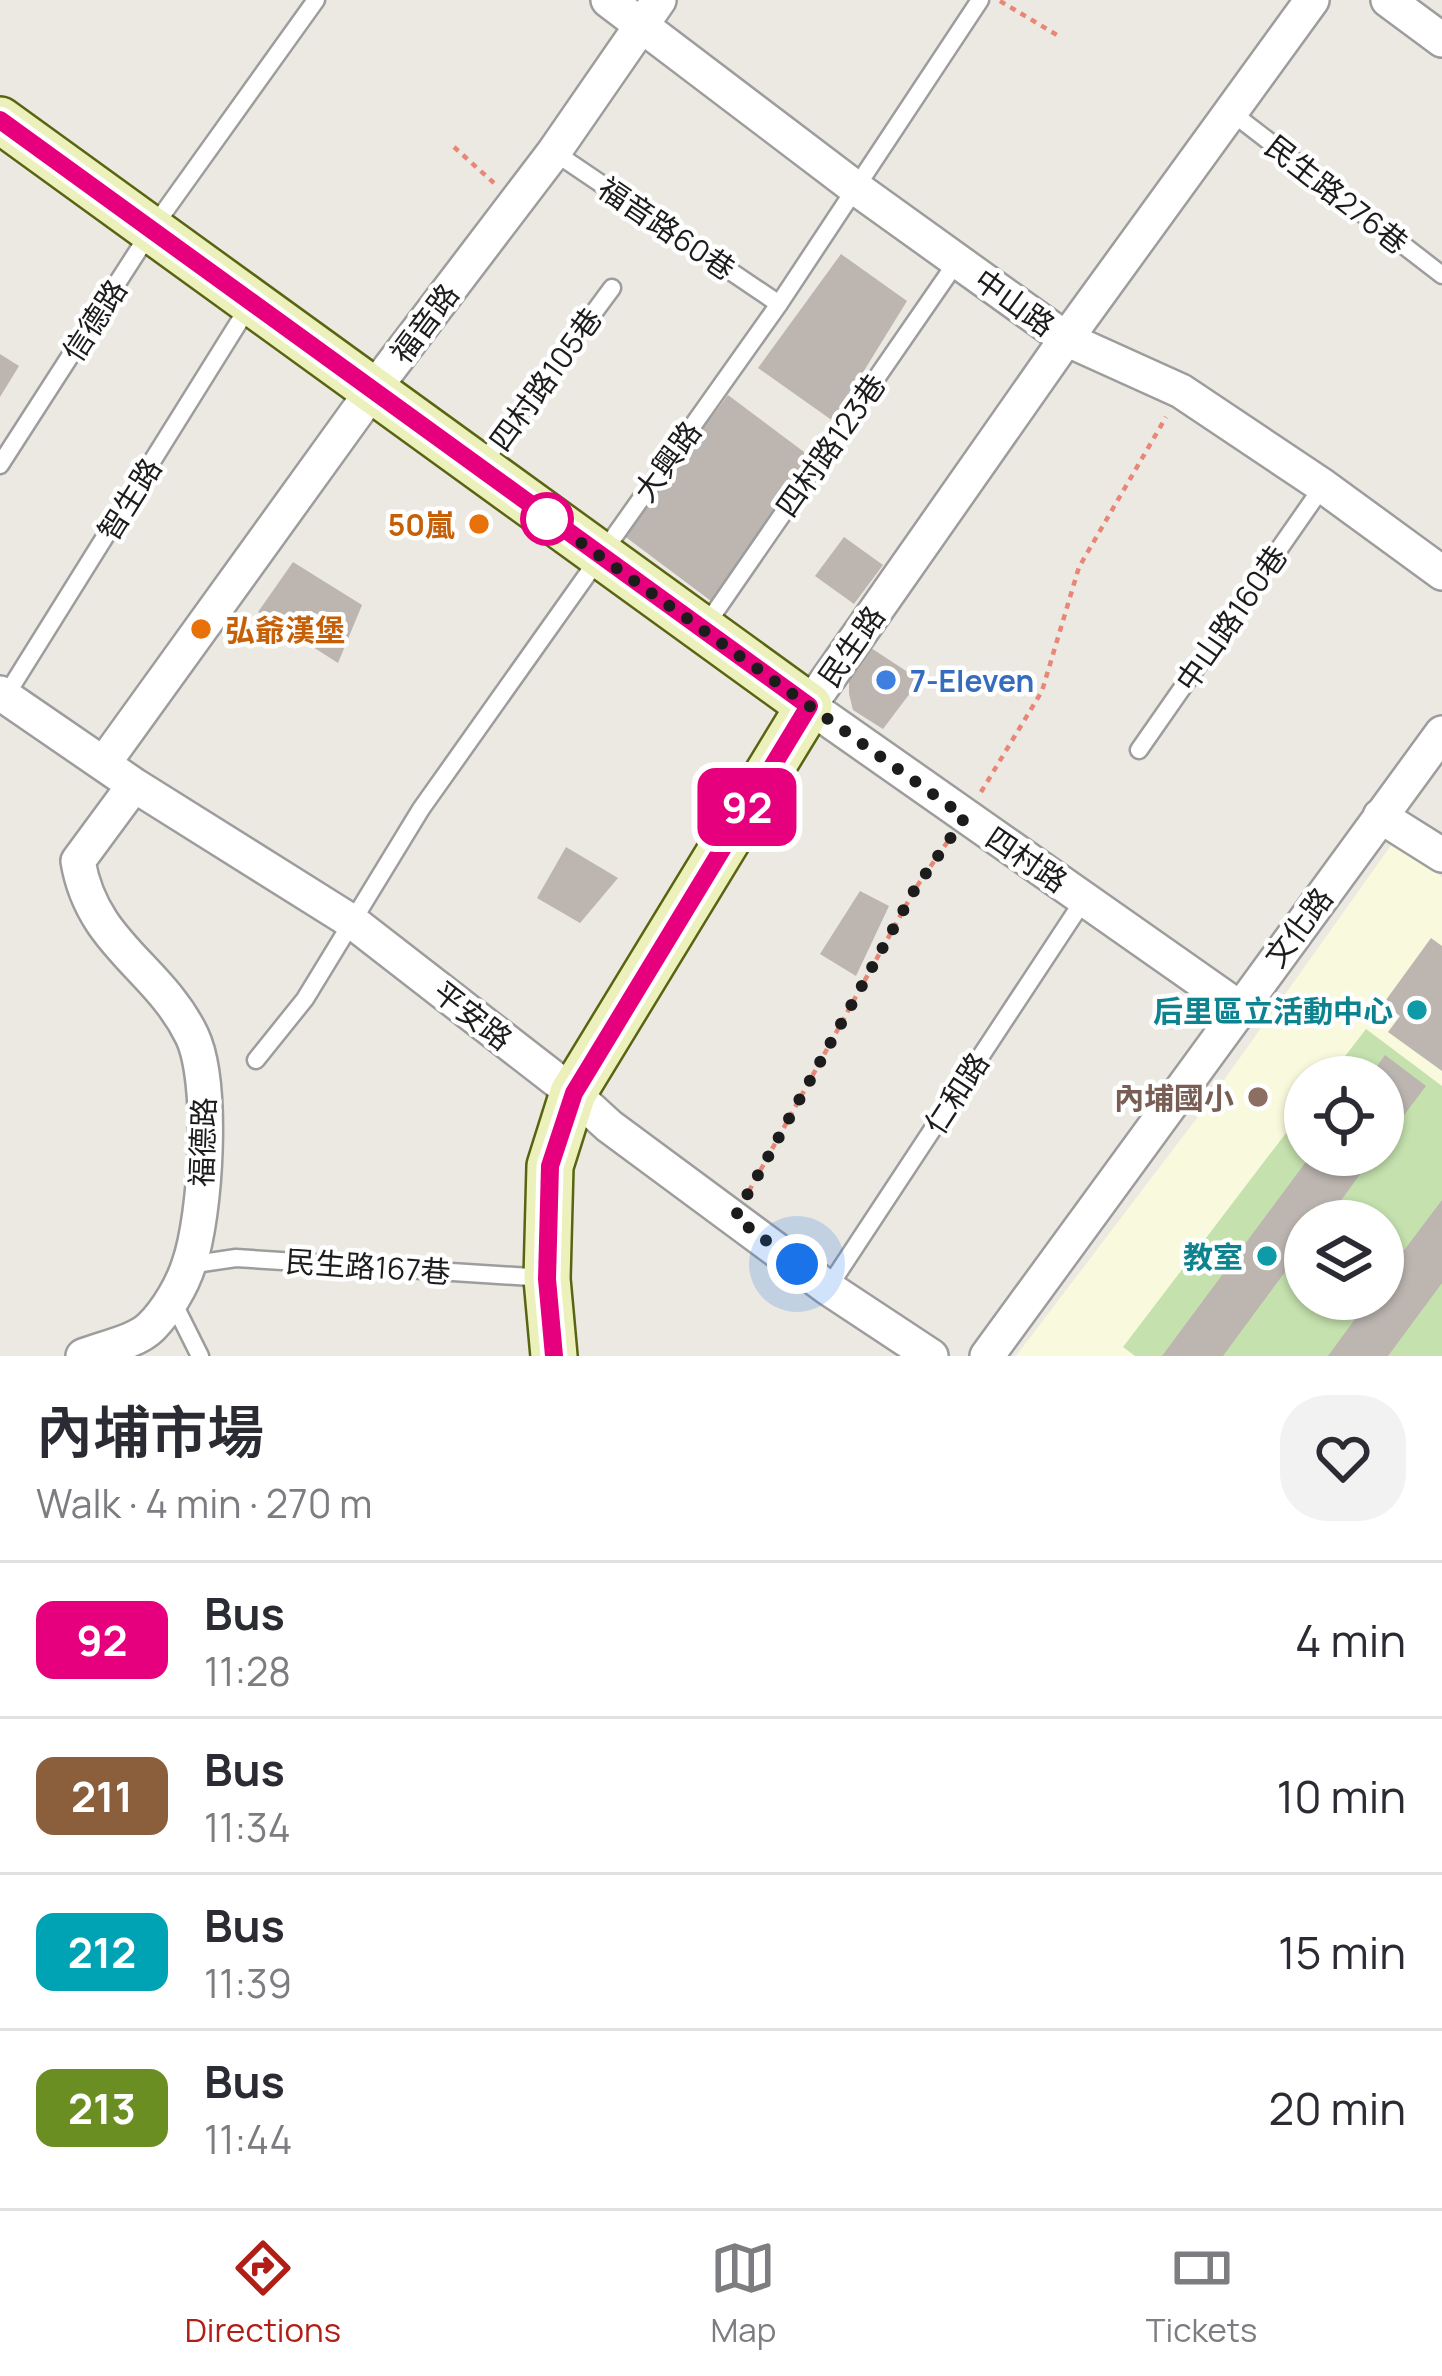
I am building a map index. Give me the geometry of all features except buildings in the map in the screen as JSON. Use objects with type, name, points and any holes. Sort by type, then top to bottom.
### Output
[{"type":"main road","name":"四村路","points":[[0,120],[809,706]]},
{"type":"main road","name":"民生路","points":[[554,1356],[547,1279],[550,1166],[574,1093],[809,706]]},
{"type":"street","name":"中山路","points":[[608,0],[650,12],[853,186],[1066,339],[1181,392],[1323,486],[1442,573]]},
{"type":"street","name":"民生路","points":[[809,706],[1066,339],[1312,0]]},
{"type":"street","points":[[1388,0],[1442,40]]},
{"type":"street","name":"福音路","points":[[104,763],[373,390],[517,203],[650,12]]},
{"type":"street","name":"平安路","points":[[3,695],[134,785],[354,923],[610,1126],[827,1288],[931,1356]]},
{"type":"street","name":"四村路","points":[[809,706],[1238,1006]]},
{"type":"street","name":"文化路","points":[[987,1356],[1238,1006],[1442,733]]},
{"type":"street","name":"福德路","points":[[83,1356],[148,1331],[172,1300],[189,1264],[198,1220],[206,1100],[192,1036],[172,1004],[108,935],[83,890],[78,861],[134,785]]},
{"type":"street","points":[[1380,816],[1442,855]]},
{"type":"lane","name":"信德路","points":[[0,465],[152,229],[316,0]]},
{"type":"lane","name":"大興路","points":[[256,1060],[305,999],[421,809],[779,304],[980,0]]},
{"type":"lane","name":"民生路276巷","points":[[1231,112],[1442,275]]},
{"type":"lane","name":"福音路60巷","points":[[554,152],[779,304]]},
{"type":"lane","name":"四村路123巷","points":[[704,629],[958,260]]},
{"type":"lane","name":"四村路105巷","points":[[478,470],[612,288]]},
{"type":"lane","name":"智生路","points":[[3,695],[253,300]]},
{"type":"lane","name":"中山路160巷","points":[[1139,750],[1323,486]]},
{"type":"lane","name":"仁和路","points":[[827,1288],[1085,898]]},
{"type":"lane","name":"民生路167巷","points":[[189,1264],[236,1258],[547,1279]]},
{"type":"lane","points":[[172,1300],[200,1356]]},
{"type":"path","points":[[998,0],[1057,35]]},
{"type":"path","points":[[454,147],[517,203]]},
{"type":"path","points":[[735,1217],[915,889],[1042,691],[1079,567],[1181,392]]},
{"type":"shaded area","name":"內埔國小","points":[[1392,844],[1442,877],[1442,1356],[1016,1356],[1197,1118]]},
{"type":"green space","points":[[1366,1029],[1402,1056],[1345,1056]]},
{"type":"green space","points":[[1404,1058],[1442,1086],[1442,1356],[1135,1356],[1123,1347],[1284,1136],[1284,1176],[1404,1176]]},
{"type":"bus line","name":"92","points":[[0,120],[809,706],[574,1093],[550,1166],[547,1279],[554,1356]]},
{"type":"place","name":"50嵐","points":[[479,524]]},
{"type":"place","name":"弘爺漢堡","points":[[201,629]]},
{"type":"place","name":"7-Eleven","points":[[886,680]]},
{"type":"place","name":"后里區立活動中心","points":[[1417,1010]]},
{"type":"place","name":"內埔國小","points":[[1258,1097]]},
{"type":"place","name":"教室","points":[[1267,1256]]},
{"type":"route","points":[[547,519],[538,512],[965,817],[915,889],[735,1217],[797,1264]]}]
